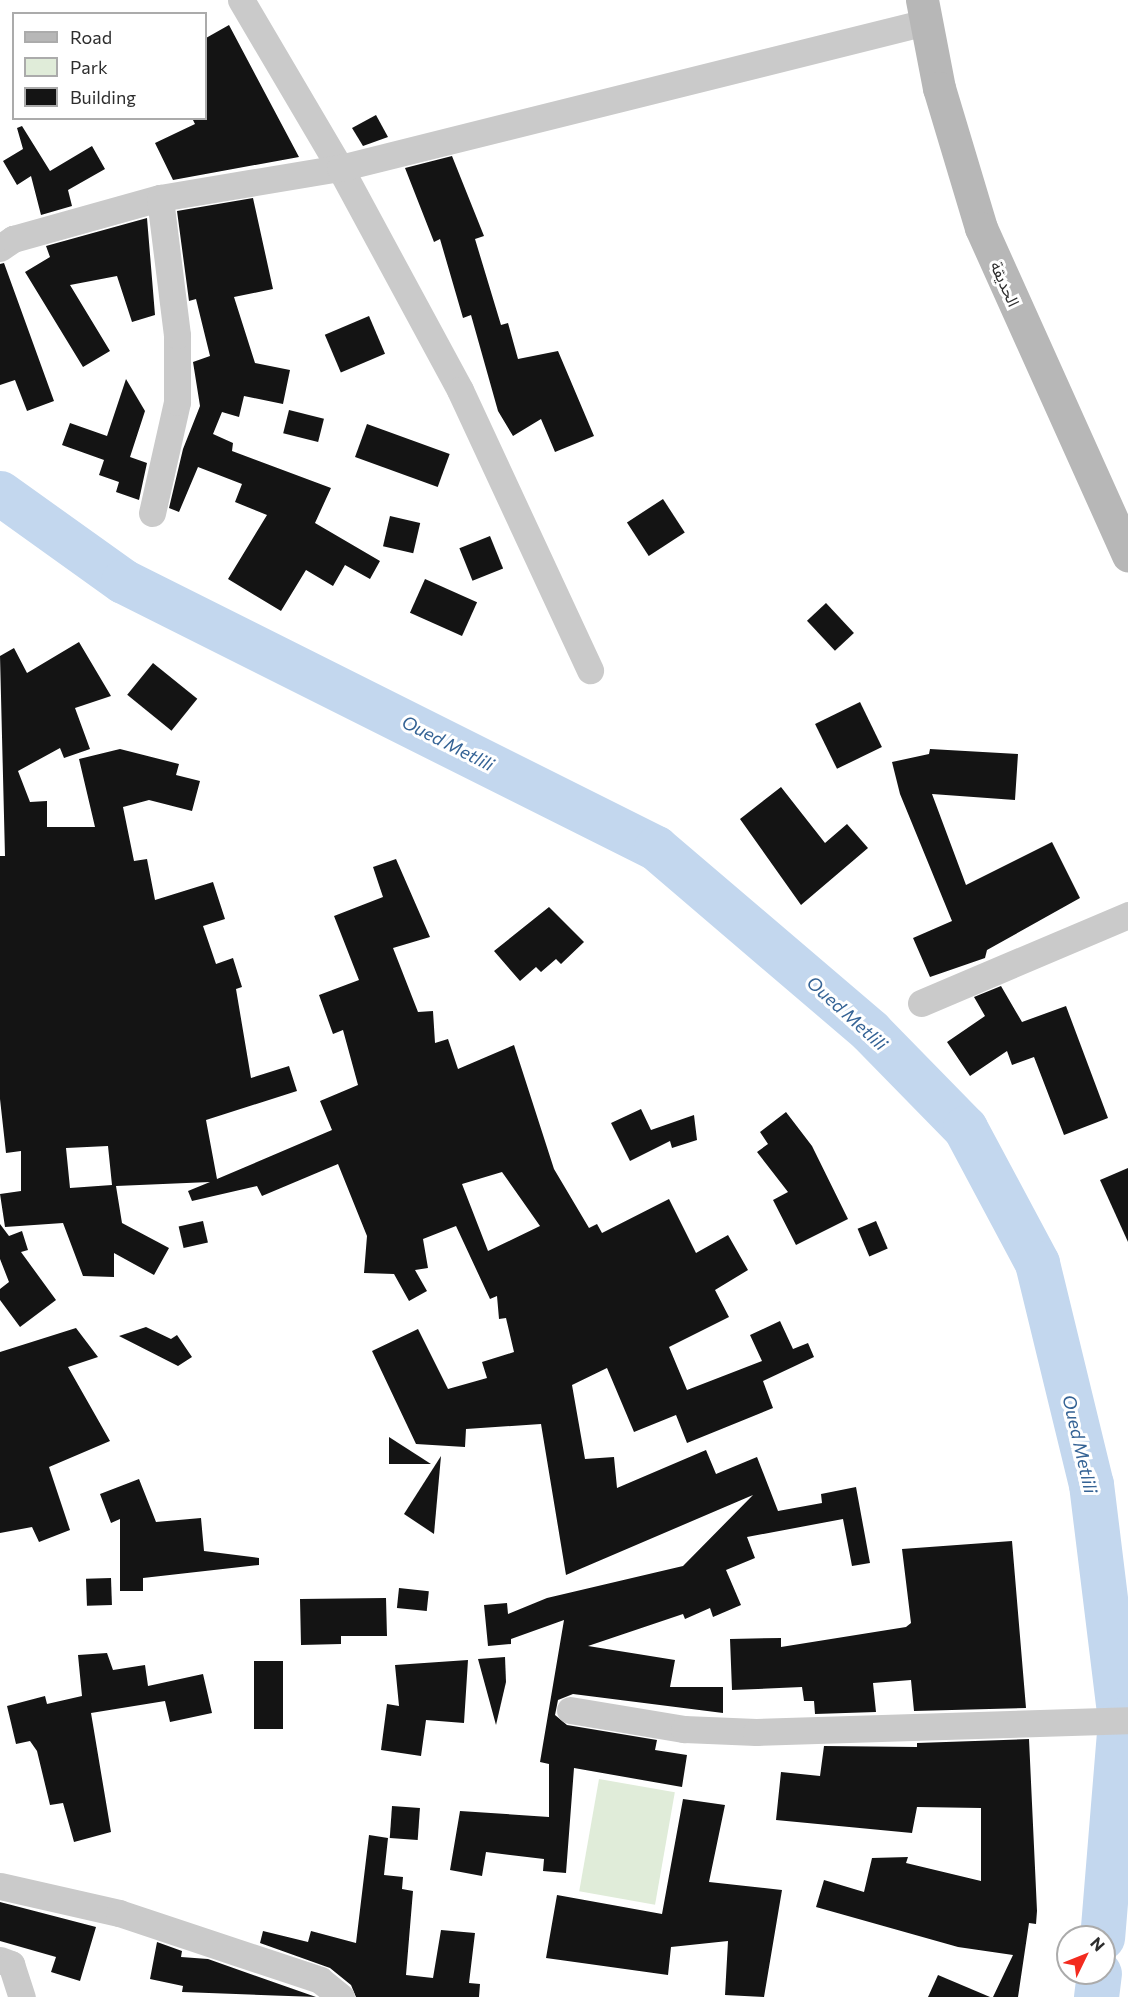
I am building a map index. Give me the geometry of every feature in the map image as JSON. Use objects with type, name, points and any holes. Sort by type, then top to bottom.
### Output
[{"type":"street","points":[[241,0],[340,168],[460,390],[590,670]]},
{"type":"street","points":[[0,248],[13,239],[160,198],[340,168],[924,11]]},
{"type":"street","name":"الحديقة","points":[[924,11],[939,88],[981,228],[1128,555]]},
{"type":"street","points":[[152,513],[177,402],[177,335],[160,198]]},
{"type":"street","points":[[921,1003],[1128,915]]},
{"type":"street","points":[[570,1710],[684,1729],[756,1732],[1128,1720]]},
{"type":"street","points":[[0,1886],[119,1913],[320,1980],[341,1997]]},
{"type":"street","points":[[0,1960],[11,1965],[28,1996]]},
{"type":"green space","points":[[599,1779],[675,1792],[655,1905],[579,1891]]},
{"type":"building","points":[[229,25],[299,157],[173,180],[155,143],[195,124],[193,120],[207,120],[207,37]]},
{"type":"building","points":[[376,115],[388,137],[363,146],[352,128]]},
{"type":"building","points":[[22,126],[50,171],[92,146],[105,169],[68,190],[72,206],[41,215],[31,176],[17,185],[3,161],[23,149],[17,128]]},
{"type":"building","points":[[452,156],[484,236],[475,239],[501,325],[508,323],[518,359],[558,351],[594,436],[555,452],[541,419],[513,436],[498,411],[471,315],[463,318],[440,239],[434,242],[405,168]]},
{"type":"building","points":[[253,198],[273,289],[234,297],[255,363],[290,370],[283,404],[244,396],[239,417],[222,412],[213,434],[233,443],[232,451],[331,488],[315,523],[380,561],[370,579],[345,565],[333,586],[306,570],[281,611],[228,579],[267,515],[235,502],[242,484],[198,467],[179,512],[169,508],[183,449],[200,406],[193,362],[210,356],[196,299],[189,301],[177,211]]},
{"type":"building","points":[[147,218],[155,315],[132,322],[117,276],[70,285],[110,351],[83,367],[25,272],[50,257],[46,246]]},
{"type":"building","points":[[4,263],[54,401],[27,411],[15,380],[0,385],[0,264]]},
{"type":"building","points":[[369,316],[385,354],[341,372],[325,335]]},
{"type":"building","points":[[126,379],[145,411],[130,457],[147,463],[139,500],[116,492],[119,482],[99,475],[104,460],[62,445],[70,423],[107,436]]},
{"type":"building","points":[[289,410],[324,419],[318,442],[283,433]]},
{"type":"building","points":[[367,424],[450,454],[438,487],[355,457]]},
{"type":"building","points":[[663,499],[685,533],[649,556],[627,522]]},
{"type":"building","points":[[390,516],[420,523],[413,553],[383,546]]},
{"type":"building","points":[[490,536],[503,568],[473,581],[459,548]]},
{"type":"building","points":[[425,579],[477,602],[462,636],[410,613]]},
{"type":"building","points":[[826,603],[854,633],[835,651],[807,621]]},
{"type":"building","points":[[79,642],[111,696],[75,708],[90,749],[64,758],[60,748],[18,771],[30,802],[47,801],[47,827],[95,827],[79,759],[120,749],[179,764],[176,775],[200,781],[192,811],[149,800],[123,807],[134,861],[147,859],[155,900],[213,882],[225,919],[203,926],[216,964],[233,958],[242,987],[236,989],[251,1078],[289,1066],[297,1091],[206,1120],[217,1179],[332,1130],[320,1101],[358,1085],[343,1030],[333,1034],[319,995],[359,980],[334,916],[383,897],[373,867],[396,859],[430,937],[393,948],[418,1012],[433,1011],[435,1043],[448,1039],[458,1069],[514,1045],[554,1169],[589,1228],[597,1224],[602,1233],[669,1199],[696,1253],[728,1235],[748,1270],[715,1290],[729,1317],[669,1347],[687,1390],[762,1361],[750,1335],[780,1321],[793,1349],[808,1343],[814,1357],[763,1381],[773,1408],[687,1443],[676,1415],[634,1432],[607,1368],[572,1385],[585,1459],[614,1457],[617,1488],[706,1450],[716,1474],[757,1457],[778,1511],[822,1503],[821,1494],[856,1487],[870,1563],[852,1566],[843,1519],[747,1537],[755,1558],[726,1570],[741,1605],[713,1617],[710,1608],[685,1619],[683,1614],[588,1646],[675,1660],[670,1687],[723,1687],[723,1713],[573,1694],[558,1700],[555,1715],[567,1725],[657,1740],[655,1750],[687,1755],[682,1787],[574,1768],[566,1873],[543,1871],[544,1859],[486,1852],[482,1876],[450,1870],[460,1811],[549,1817],[549,1764],[540,1762],[564,1620],[511,1639],[511,1644],[488,1646],[484,1605],[507,1603],[508,1614],[547,1598],[683,1566],[753,1495],[566,1575],[541,1424],[466,1429],[465,1447],[416,1444],[372,1351],[418,1329],[448,1389],[487,1378],[482,1362],[514,1352],[506,1318],[499,1319],[497,1296],[490,1299],[456,1226],[423,1239],[428,1268],[415,1270],[427,1291],[409,1301],[394,1274],[364,1273],[367,1236],[338,1164],[262,1196],[257,1186],[192,1201],[188,1191],[210,1182],[116,1186],[122,1223],[169,1248],[154,1275],[114,1253],[114,1277],[83,1276],[63,1223],[5,1227],[0,1194],[21,1191],[21,1151],[6,1153],[0,1099],[0,856],[5,856],[0,656],[14,648],[27,673]],"holes":[[[108,1146],[112,1185],[70,1188],[66,1148]],[[502,1172],[540,1226],[488,1251],[462,1184]]]},
{"type":"building","points":[[153,663],[197,699],[171,731],[127,695]]},
{"type":"building","points":[[860,702],[882,747],[837,769],[815,724]]},
{"type":"building","points":[[930,749],[1018,754],[1015,800],[932,794],[966,885],[1052,842],[1080,898],[987,950],[985,958],[930,977],[913,938],[952,921],[900,794],[892,762],[929,754]]},
{"type":"building","points":[[781,787],[825,843],[847,824],[868,848],[801,905],[740,819]]},
{"type":"building","points":[[549,907],[584,942],[561,964],[556,959],[541,972],[536,967],[520,981],[494,951]]},
{"type":"building","points":[[1001,986],[1022,1022],[1066,1006],[1108,1118],[1064,1135],[1034,1057],[1012,1065],[1007,1051],[970,1076],[947,1042],[985,1016],[974,997]]},
{"type":"building","points":[[641,1109],[651,1130],[694,1115],[697,1140],[672,1148],[670,1141],[630,1161],[611,1123]]},
{"type":"building","points":[[786,1112],[812,1146],[848,1219],[796,1245],[773,1200],[788,1192],[757,1152],[768,1144],[760,1132]]},
{"type":"building","points":[[1128,1168],[1128,1242],[1100,1180]]},
{"type":"building","points":[[203,1221],[208,1242],[184,1248],[179,1227]]},
{"type":"building","points":[[876,1221],[888,1249],[869,1256],[858,1229]]},
{"type":"building","points":[[0,1224],[9,1236],[22,1231],[28,1250],[21,1252],[56,1300],[20,1327],[0,1300],[0,1289],[9,1282],[0,1259]]},
{"type":"building","points":[[146,1327],[171,1339],[177,1335],[192,1357],[178,1366],[119,1336]]},
{"type":"building","points":[[76,1328],[98,1357],[68,1367],[110,1441],[49,1467],[70,1530],[39,1542],[32,1527],[0,1533],[0,1352]]},
{"type":"building","points":[[389,1437],[431,1464],[389,1464]]},
{"type":"building","points":[[441,1456],[434,1534],[404,1514]]},
{"type":"building","points":[[139,1479],[156,1522],[201,1518],[204,1551],[259,1558],[259,1565],[143,1578],[143,1591],[120,1591],[120,1519],[111,1523],[100,1494]]},
{"type":"building","points":[[1012,1541],[1026,1708],[914,1711],[911,1680],[873,1683],[876,1712],[815,1714],[814,1701],[804,1701],[802,1687],[732,1690],[730,1639],[781,1638],[781,1647],[906,1627],[911,1623],[902,1549]]},
{"type":"building","points":[[111,1578],[112,1605],[87,1606],[86,1579]]},
{"type":"building","points":[[399,1588],[429,1591],[427,1611],[397,1608]]},
{"type":"building","points":[[386,1598],[387,1636],[341,1636],[341,1644],[301,1645],[300,1599]]},
{"type":"building","points":[[107,1653],[113,1670],[145,1665],[148,1686],[203,1674],[212,1713],[170,1722],[165,1701],[91,1713],[111,1832],[74,1842],[63,1803],[50,1805],[37,1751],[30,1741],[16,1744],[7,1706],[45,1696],[47,1704],[82,1696],[78,1655]]},
{"type":"building","points":[[505,1657],[506,1682],[496,1725],[478,1659]]},
{"type":"building","points":[[468,1660],[464,1723],[426,1720],[421,1756],[381,1750],[387,1704],[399,1706],[395,1665]]},
{"type":"building","points":[[254,1661],[283,1661],[283,1729],[254,1729]]},
{"type":"building","points":[[1029,1739],[1037,1911],[1036,1924],[1029,1923],[1018,1997],[993,1997],[1013,1955],[958,1947],[816,1907],[824,1880],[864,1892],[872,1858],[908,1857],[906,1863],[981,1881],[981,1808],[917,1807],[912,1833],[776,1820],[781,1772],[820,1776],[824,1746],[917,1747],[917,1743]]},
{"type":"building","points":[[683,1799],[725,1805],[709,1882],[782,1890],[764,1997],[725,1995],[728,1941],[671,1947],[668,1975],[546,1958],[557,1895],[662,1914]]},
{"type":"building","points":[[392,1806],[420,1808],[418,1840],[390,1838]]},
{"type":"building","points":[[369,1835],[388,1838],[384,1875],[403,1877],[402,1889],[413,1891],[406,1975],[433,1978],[441,1930],[475,1933],[469,1983],[480,1984],[479,1997],[356,1997],[351,1985],[330,1968],[260,1943],[263,1931],[308,1942],[311,1931],[356,1943]]},
{"type":"building","points":[[0,1902],[96,1927],[80,1981],[51,1972],[56,1957],[0,1941]]},
{"type":"building","points":[[157,1942],[182,1951],[181,1957],[208,1959],[316,1997],[182,1992],[183,1986],[150,1979]]},
{"type":"building","points":[[938,1975],[990,1997],[928,1997]]},
{"type":"waterway","name":"Oued Metlili","points":[[0,493],[123,581],[656,848],[870,1031],[965,1128],[1037,1263],[1091,1484],[1120,1720],[1103,1925]]},
{"type":"waterway","name":"Oued Metlili","points":[[1096,1997],[1098,1985]]}]
